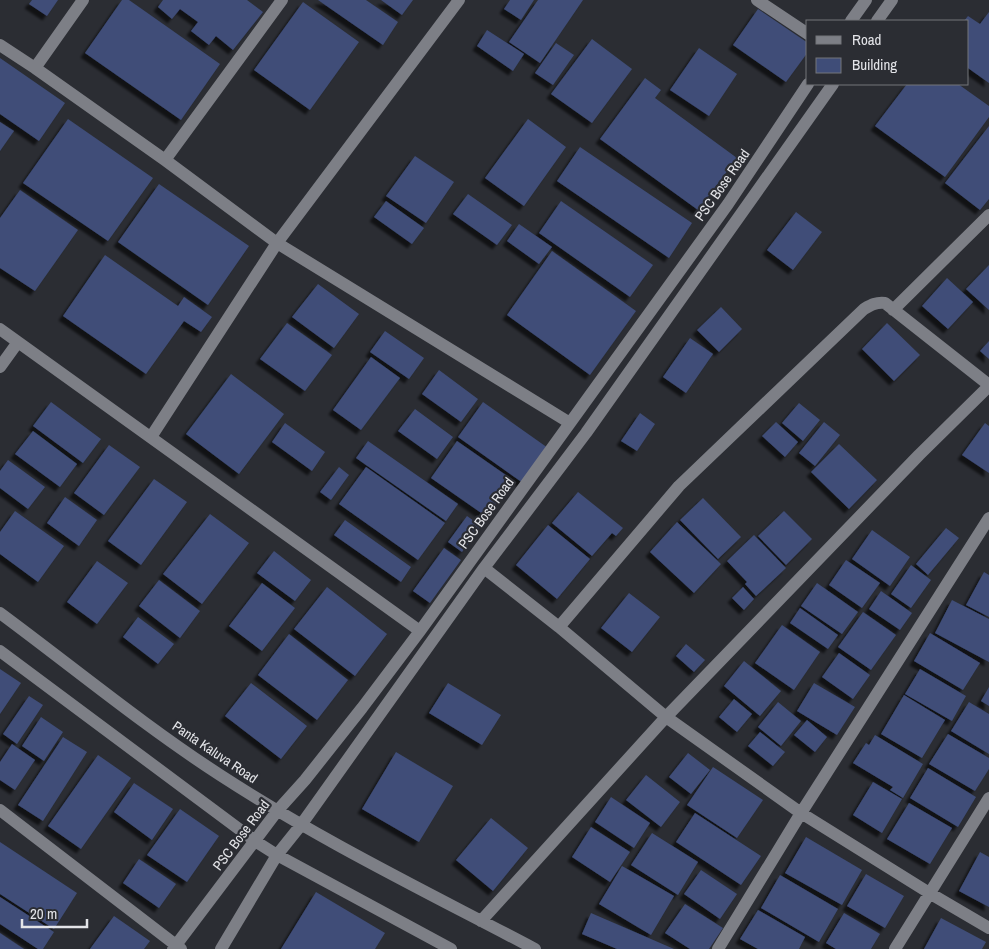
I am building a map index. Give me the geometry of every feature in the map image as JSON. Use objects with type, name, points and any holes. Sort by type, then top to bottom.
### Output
[{"type":"street","points":[[35,68],[82,0]]},
{"type":"street","points":[[165,160],[282,0]]},
{"type":"street","points":[[151,437],[277,243],[459,0]]},
{"type":"street","points":[[757,0],[806,33]]},
{"type":"street","points":[[852,20],[866,0]]},
{"type":"street","points":[[878,20],[892,0]]},
{"type":"street","points":[[0,45],[165,160],[277,243],[570,423]]},
{"type":"street","name":"PSC Bose Road","points":[[177,948],[278,810],[305,780],[420,631],[728,204],[807,85]]},
{"type":"street","points":[[221,949],[277,855],[301,825],[484,568],[586,433],[832,85]]},
{"type":"street","points":[[893,310],[989,215]]},
{"type":"street","points":[[482,921],[666,718],[912,462],[989,386],[885,303],[874,303],[864,309],[678,486],[559,628]]},
{"type":"street","points":[[0,329],[420,631]]},
{"type":"street","points":[[0,367],[18,342]]},
{"type":"street","points":[[718,949],[801,813],[989,518]]},
{"type":"street","points":[[484,568],[666,718],[801,813],[930,894],[989,928]]},
{"type":"street","name":"Panta Kaluva Road","points":[[0,613],[110,698],[219,774],[301,825],[535,949]]},
{"type":"street","points":[[0,650],[255,841],[277,855],[451,949]]},
{"type":"street","points":[[895,949],[989,798]]},
{"type":"street","points":[[0,810],[177,948]]},
{"type":"building","points":[[32,0],[58,0],[47,16],[29,4]]},
{"type":"building","points":[[122,0],[129,0],[220,64],[181,120],[85,53]]},
{"type":"building","points":[[163,0],[247,0],[263,12],[233,50],[216,36],[209,45],[191,31],[198,22],[180,9],[172,19],[158,7]]},
{"type":"building","points":[[318,0],[366,0],[398,22],[383,45]]},
{"type":"building","points":[[381,0],[413,0],[402,15]]},
{"type":"building","points":[[510,0],[534,0],[521,20],[504,9]]},
{"type":"building","points":[[538,0],[583,0],[540,63],[509,42]]},
{"type":"building","points":[[303,2],[359,42],[310,110],[254,70]]},
{"type":"building","points":[[758,9],[806,42],[806,55],[786,82],[733,45]]},
{"type":"building","points":[[989,12],[989,83],[969,69],[969,20],[965,20],[968,16],[980,24]]},
{"type":"building","points":[[487,30],[524,54],[513,71],[477,46]]},
{"type":"building","points":[[592,39],[632,69],[592,123],[551,94]]},
{"type":"building","points":[[556,43],[574,55],[553,85],[535,73]]},
{"type":"building","points":[[699,48],[737,74],[709,116],[670,90]]},
{"type":"building","points":[[0,58],[65,103],[39,141],[0,114]]},
{"type":"building","points":[[645,78],[661,90],[655,98],[737,158],[698,210],[600,139]]},
{"type":"building","points":[[906,85],[959,85],[989,106],[989,117],[945,177],[875,126]]},
{"type":"building","points":[[68,119],[153,178],[108,241],[23,183]]},
{"type":"building","points":[[528,119],[566,147],[524,206],[485,178]]},
{"type":"building","points":[[0,122],[14,131],[0,151]]},
{"type":"building","points":[[989,126],[989,199],[980,210],[945,183]]},
{"type":"building","points":[[580,147],[692,223],[669,258],[557,181]]},
{"type":"building","points":[[415,156],[454,182],[426,223],[386,196]]},
{"type":"building","points":[[159,184],[249,246],[208,305],[118,242]]},
{"type":"building","points":[[20,190],[78,230],[35,291],[0,268],[0,218]]},
{"type":"building","points":[[468,194],[512,225],[497,245],[453,214]]},
{"type":"building","points":[[386,201],[424,228],[412,244],[374,217]]},
{"type":"building","points":[[561,201],[653,265],[630,297],[539,233]]},
{"type":"building","points":[[796,212],[822,232],[793,270],[767,250]]},
{"type":"building","points":[[519,224],[552,247],[539,264],[507,241]]},
{"type":"building","points":[[552,251],[636,311],[590,375],[507,315]]},
{"type":"building","points":[[105,255],[178,306],[184,297],[212,317],[201,332],[184,321],[146,374],[63,316]]},
{"type":"building","points":[[989,265],[989,310],[966,289]]},
{"type":"building","points":[[947,278],[973,302],[948,329],[922,306]]},
{"type":"building","points":[[318,284],[359,314],[334,348],[292,317]]},
{"type":"building","points":[[721,307],[742,329],[719,352],[697,330]]},
{"type":"building","points":[[287,323],[332,355],[305,391],[260,359]]},
{"type":"building","points":[[887,323],[920,355],[894,381],[862,349]]},
{"type":"building","points":[[385,331],[424,358],[409,379],[370,352]]},
{"type":"building","points":[[690,338],[713,354],[686,393],[663,377]]},
{"type":"building","points":[[989,341],[989,359],[980,351]]},
{"type":"building","points":[[371,357],[400,378],[361,430],[333,410]]},
{"type":"building","points":[[439,370],[478,399],[461,422],[422,394]]},
{"type":"building","points":[[231,374],[284,414],[239,474],[186,434]]},
{"type":"building","points":[[51,402],[101,439],[83,463],[33,426]]},
{"type":"building","points":[[483,402],[548,448],[523,483],[458,437]]},
{"type":"building","points":[[799,403],[820,420],[803,441],[782,423]]},
{"type":"building","points":[[415,409],[453,437],[437,459],[398,431]]},
{"type":"building","points":[[640,413],[655,424],[637,451],[621,441]]},
{"type":"building","points":[[776,422],[798,442],[785,457],[762,436]]},
{"type":"building","points":[[824,422],[840,435],[815,466],[799,453]]},
{"type":"building","points":[[285,423],[325,452],[312,471],[272,442]]},
{"type":"building","points":[[985,423],[989,426],[989,473],[962,455]]},
{"type":"building","points":[[33,431],[77,464],[60,487],[15,454]]},
{"type":"building","points":[[368,441],[458,504],[446,521],[356,458]]},
{"type":"building","points":[[457,441],[513,480],[487,517],[431,478]]},
{"type":"building","points":[[839,444],[877,480],[849,509],[811,472]]},
{"type":"building","points":[[109,445],[140,467],[104,515],[74,493]]},
{"type":"building","points":[[8,460],[45,487],[28,509],[0,488],[0,471]]},
{"type":"building","points":[[339,467],[349,475],[331,500],[320,492]]},
{"type":"building","points":[[366,467],[445,523],[418,560],[339,504]]},
{"type":"building","points":[[154,479],[187,502],[141,565],[108,541]]},
{"type":"building","points":[[578,492],[623,528],[616,536],[612,533],[592,556],[552,523]]},
{"type":"building","points":[[65,497],[97,520],[79,546],[47,523]]},
{"type":"building","points":[[703,498],[741,537],[718,559],[680,520]]},
{"type":"building","points":[[15,511],[64,546],[38,582],[0,554],[0,532]]},
{"type":"building","points":[[784,511],[812,539],[786,565],[758,536]]},
{"type":"building","points":[[210,514],[249,543],[202,604],[163,574]]},
{"type":"building","points":[[467,516],[481,526],[462,552],[448,542]]},
{"type":"building","points":[[345,520],[411,567],[401,582],[334,535]]},
{"type":"building","points":[[677,522],[721,564],[694,593],[650,552]]},
{"type":"building","points":[[548,525],[590,559],[557,599],[516,565]]},
{"type":"building","points":[[946,528],[959,538],[928,575],[916,564]]},
{"type":"building","points":[[872,530],[910,557],[890,586],[852,559]]},
{"type":"building","points":[[754,535],[786,568],[756,596],[745,584],[747,582],[727,561]]},
{"type":"building","points":[[444,548],[461,560],[430,603],[413,591]]},
{"type":"building","points":[[274,551],[311,580],[295,601],[257,573]]},
{"type":"building","points":[[846,560],[880,583],[862,608],[829,585]]},
{"type":"building","points":[[97,561],[128,583],[97,624],[67,602]]},
{"type":"building","points":[[911,565],[931,580],[911,608],[891,594]]},
{"type":"building","points":[[984,572],[989,575],[989,617],[966,605]]},
{"type":"building","points":[[159,580],[200,611],[180,638],[139,606]]},
{"type":"building","points":[[262,583],[295,608],[262,651],[229,626]]},
{"type":"building","points":[[817,583],[858,612],[842,634],[801,606]]},
{"type":"building","points":[[327,587],[387,634],[355,676],[294,629]]},
{"type":"building","points":[[743,587],[754,599],[744,610],[732,598]]},
{"type":"building","points":[[881,591],[912,613],[900,630],[869,609]]},
{"type":"building","points":[[629,593],[660,617],[632,652],[601,628]]},
{"type":"building","points":[[952,600],[989,619],[989,662],[935,633]]},
{"type":"building","points":[[800,608],[838,635],[828,649],[790,623]]},
{"type":"building","points":[[863,612],[896,635],[871,670],[838,647]]},
{"type":"building","points":[[138,617],[174,644],[158,664],[123,637]]},
{"type":"building","points":[[782,625],[820,652],[794,690],[755,663]]},
{"type":"building","points":[[930,633],[980,663],[963,690],[914,661]]},
{"type":"building","points":[[289,634],[348,680],[317,720],[258,675]]},
{"type":"building","points":[[686,644],[705,660],[694,672],[676,656]]},
{"type":"building","points":[[839,653],[870,675],[853,699],[822,677]]},
{"type":"building","points":[[744,661],[781,691],[760,716],[724,686]]},
{"type":"building","points":[[0,669],[21,683],[0,714]]},
{"type":"building","points":[[920,669],[966,696],[952,721],[905,694]]},
{"type":"building","points":[[251,683],[307,726],[281,759],[225,716]]},
{"type":"building","points":[[448,683],[501,715],[482,745],[429,713]]},
{"type":"building","points":[[814,683],[855,707],[837,735],[797,711]]},
{"type":"building","points":[[989,687],[989,706],[981,701]]},
{"type":"building","points":[[904,695],[945,720],[922,758],[881,734]]},
{"type":"building","points":[[29,696],[43,705],[17,744],[3,734]]},
{"type":"building","points":[[734,699],[752,714],[737,732],[719,717]]},
{"type":"building","points":[[778,702],[801,721],[781,746],[758,727]]},
{"type":"building","points":[[969,702],[989,714],[989,754],[951,731]]},
{"type":"building","points":[[41,717],[63,732],[44,761],[22,746]]},
{"type":"building","points":[[807,720],[827,737],[815,752],[794,735]]},
{"type":"building","points":[[760,732],[785,752],[773,766],[748,746]]},
{"type":"building","points":[[948,734],[989,758],[989,769],[975,791],[929,764]]},
{"type":"building","points":[[875,735],[923,764],[903,798],[890,790],[893,787],[853,763],[866,743],[869,745]]},
{"type":"building","points":[[63,737],[87,752],[43,821],[18,805]]},
{"type":"building","points":[[12,744],[35,760],[15,790],[0,780],[0,762]]},
{"type":"building","points":[[396,752],[453,786],[419,842],[362,809]]},
{"type":"building","points":[[688,753],[710,770],[691,794],[669,777]]},
{"type":"building","points":[[98,755],[131,778],[81,849],[48,826]]},
{"type":"building","points":[[713,767],[763,800],[737,838],[687,805]]},
{"type":"building","points":[[928,768],[976,797],[958,827],[910,798]]},
{"type":"building","points":[[646,775],[680,802],[661,827],[626,800]]},
{"type":"building","points":[[873,782],[902,799],[882,833],[853,815]]},
{"type":"building","points":[[134,783],[173,809],[152,840],[114,812]]},
{"type":"building","points":[[611,797],[650,823],[634,848],[595,822]]},
{"type":"building","points":[[909,803],[952,828],[930,864],[887,839]]},
{"type":"building","points":[[180,809],[219,836],[187,882],[147,855]]},
{"type":"building","points":[[695,813],[761,856],[741,885],[676,842]]},
{"type":"building","points":[[491,818],[528,848],[493,891],[456,860]]},
{"type":"building","points":[[591,827],[630,852],[610,882],[572,857]]},
{"type":"building","points":[[652,833],[698,862],[678,895],[631,865]]},
{"type":"building","points":[[806,837],[862,870],[842,905],[785,873]]},
{"type":"building","points":[[0,842],[77,893],[54,929],[0,894]]},
{"type":"building","points":[[980,852],[989,857],[989,907],[959,891]]},
{"type":"building","points":[[139,859],[176,884],[159,908],[123,883]]},
{"type":"building","points":[[622,866],[674,896],[651,935],[599,904]]},
{"type":"building","points":[[701,870],[737,894],[720,919],[684,894]]},
{"type":"building","points":[[866,874],[904,896],[885,928],[847,906]]},
{"type":"building","points":[[780,875],[838,909],[819,942],[761,908]]},
{"type":"building","points":[[316,892],[385,933],[375,949],[281,949]]},
{"type":"building","points":[[0,897],[54,932],[43,949],[38,949],[0,924]]},
{"type":"building","points":[[685,904],[723,928],[709,949],[690,949],[665,933]]},
{"type":"building","points":[[758,910],[805,937],[799,949],[758,949],[740,939]]},
{"type":"building","points":[[591,913],[674,949],[617,949],[582,934]]},
{"type":"building","points":[[844,913],[880,934],[871,949],[836,949],[826,943]]},
{"type":"building","points":[[114,916],[150,941],[144,949],[90,949]]},
{"type":"building","points":[[941,918],[986,942],[982,949],[924,949]]},
{"type":"building","points":[[0,933],[24,949],[0,949]]}]
